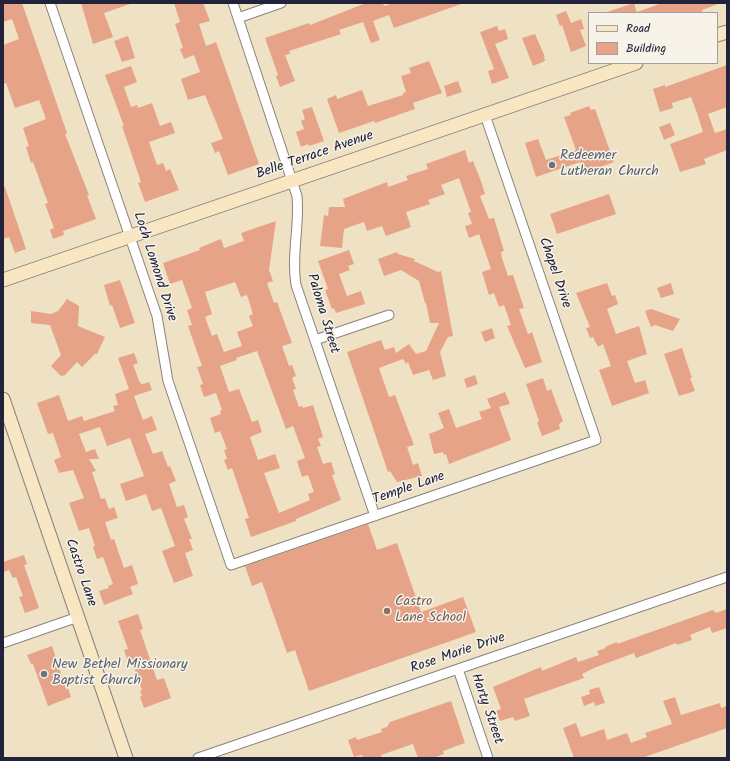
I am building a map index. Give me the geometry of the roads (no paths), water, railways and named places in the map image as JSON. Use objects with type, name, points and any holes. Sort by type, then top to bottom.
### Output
[{"type":"street","name":"Loch Lomond Drive","points":[[50,3],[157,316],[168,381],[231,565]]},
{"type":"street","name":"Paloma Street","points":[[233,3],[293,181],[298,214],[294,250],[296,285],[375,516]]},
{"type":"street","points":[[238,18],[281,3]]},
{"type":"street","name":"Belle Terrace Avenue","points":[[3,280],[633,64]]},
{"type":"street","name":"Chapel Drive","points":[[485,115],[596,440]]},
{"type":"street","points":[[315,340],[389,315]]},
{"type":"street","name":"Castro Lane","points":[[3,399],[126,758]]},
{"type":"street","name":"Temple Lane","points":[[231,565],[596,440]]},
{"type":"street","name":"Rose Marie Drive","points":[[198,758],[727,577]]},
{"type":"street","points":[[3,643],[78,617]]},
{"type":"street","name":"Harty Street","points":[[458,669],[488,758]]},
{"type":"place","name":"Redeemer Lutheran Church","points":[[552,165]]},
{"type":"place","name":"Castro Lane School","points":[[387,611]]},
{"type":"place","name":"New Bethel Missionary Baptist Church","points":[[44,674]]}]
